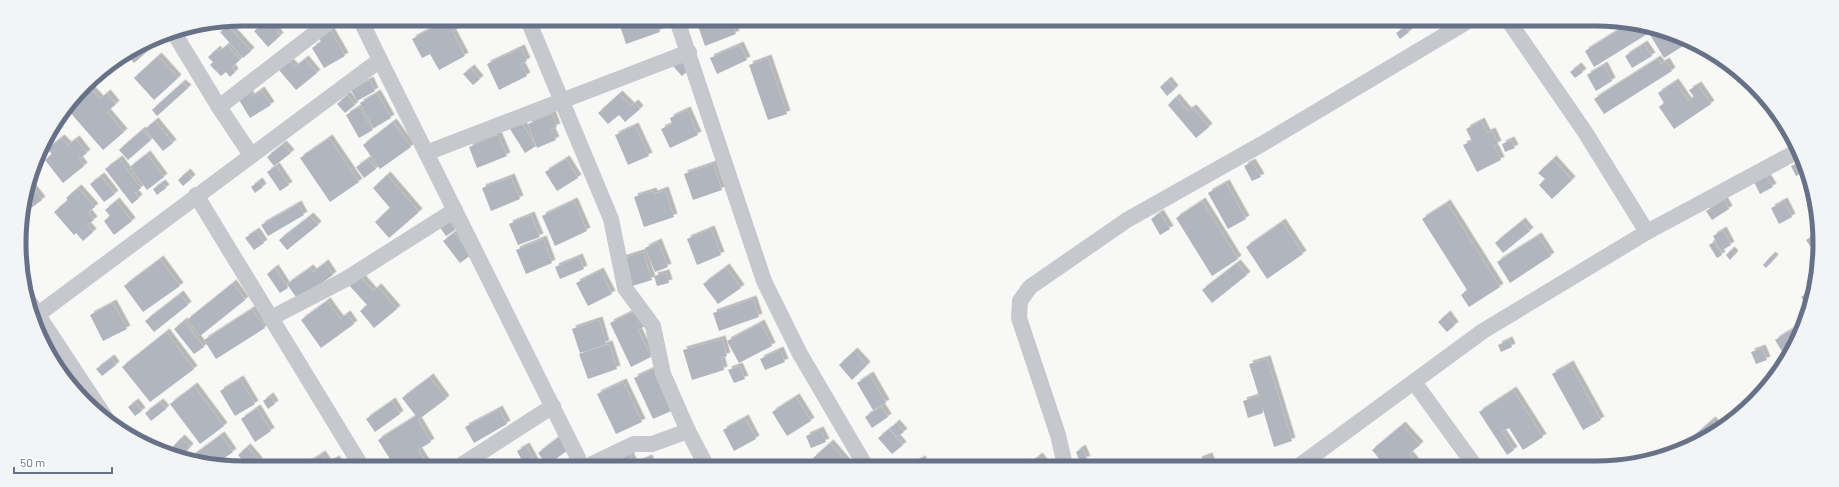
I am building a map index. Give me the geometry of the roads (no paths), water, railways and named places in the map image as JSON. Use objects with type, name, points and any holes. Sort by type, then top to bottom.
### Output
[{"type":"street","points":[[219,107],[324,26]]},
{"type":"street","points":[[363,26],[580,461]]},
{"type":"street","points":[[531,26],[612,219],[626,288],[653,326],[663,374],[688,432],[704,461]]},
{"type":"street","points":[[680,26],[764,281],[800,354],[863,461]]},
{"type":"street","points":[[1064,461],[1058,435],[1019,318],[1020,301],[1030,287],[1127,220],[1262,144],[1460,26]]},
{"type":"street","points":[[1512,26],[1585,132],[1647,232]]},
{"type":"street","points":[[176,37],[219,107],[252,155]]},
{"type":"street","points":[[426,153],[689,52]]},
{"type":"street","points":[[38,314],[196,195],[380,60]]},
{"type":"street","points":[[1306,461],[1483,331],[1647,232],[1793,153]]},
{"type":"street","points":[[196,195],[358,461]]},
{"type":"street","points":[[271,318],[346,279],[454,210]]},
{"type":"street","points":[[41,321],[95,402]]},
{"type":"street","points":[[1414,382],[1471,461]]},
{"type":"street","points":[[467,461],[553,406]]},
{"type":"street","points":[[598,461],[634,444],[652,444],[688,432]]}]
